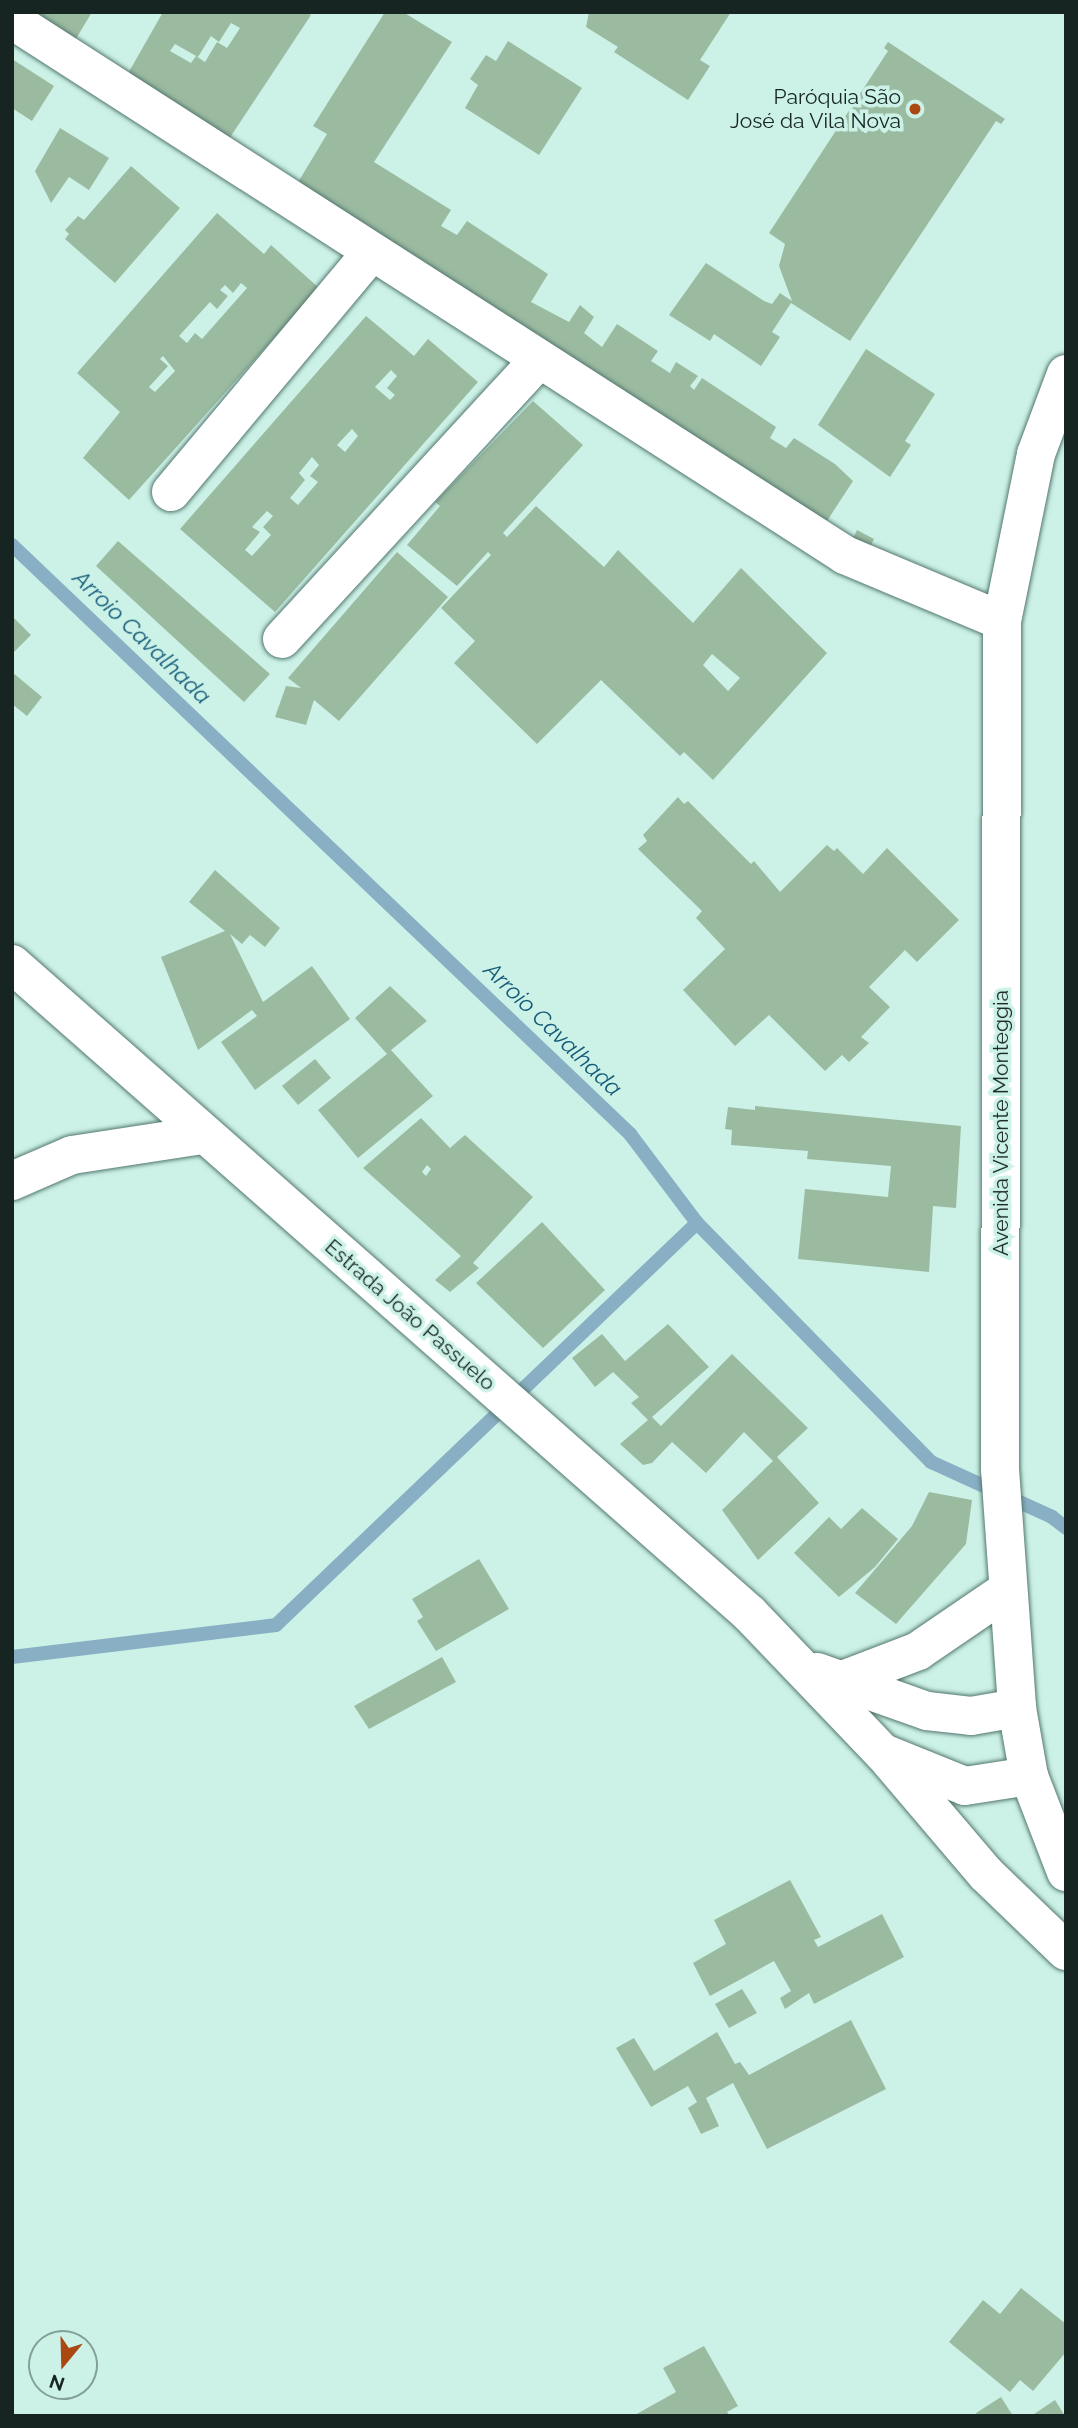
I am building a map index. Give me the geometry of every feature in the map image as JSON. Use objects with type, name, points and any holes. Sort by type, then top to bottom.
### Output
[{"type":"street","points":[[12,20],[845,555],[1002,621]]},
{"type":"street","points":[[171,492],[371,253]]},
{"type":"street","points":[[282,639],[539,360]]},
{"type":"street","name":"Avenida Vicente Monteggia","points":[[1066,374],[1036,454],[1002,621],[1000,1469],[1006,1591],[1017,1708],[1029,1776],[1066,1872]]},
{"type":"street","name":"Estrada João Passuelo","points":[[12,964],[202,1135],[750,1614],[805,1668],[883,1753],[965,1786],[1029,1776]]},
{"type":"street","points":[[12,1181],[72,1155],[202,1135]]},
{"type":"street","points":[[840,1681],[918,1651],[1006,1591]]},
{"type":"street","name":"Estrada João Passuelo","points":[[805,1668],[927,1711],[971,1716],[1017,1708]]},
{"type":"street","points":[[883,1753],[986,1874],[1066,1951]]},
{"type":"building","points":[[14,12],[92,12],[70,49]]},
{"type":"building","points":[[163,12],[306,12],[311,15],[223,148],[122,84]],"holes":[[[231,23],[240,28],[227,48],[217,42],[205,62],[196,56],[191,63],[170,51],[175,44],[198,57],[211,36],[219,42]]]},
{"type":"building","points":[[385,12],[403,12],[452,42],[374,162],[451,210],[441,226],[457,235],[467,221],[548,274],[531,302],[569,322],[580,305],[594,317],[584,333],[602,347],[617,324],[658,351],[651,361],[670,373],[676,362],[698,376],[690,386],[694,390],[702,378],[776,427],[770,438],[786,448],[794,438],[835,464],[853,481],[827,521],[291,194],[327,134],[313,126]]},
{"type":"building","points":[[589,12],[731,12],[700,60],[710,66],[688,100],[614,52],[618,47],[586,27]]},
{"type":"building","points":[[508,41],[582,88],[539,155],[465,108],[478,85],[470,79],[486,55],[496,61]]},
{"type":"building","points":[[888,42],[1005,119],[1001,124],[996,121],[850,341],[791,303],[772,332],[780,337],[761,366],[714,334],[710,341],[669,315],[706,263],[764,301],[772,304],[780,293],[792,301],[779,266],[785,244],[769,233],[888,51],[884,48]]},
{"type":"building","points":[[12,59],[54,86],[32,121],[12,108]]},
{"type":"building","points":[[60,128],[109,158],[89,190],[69,177],[51,203],[35,171]]},
{"type":"building","points":[[131,166],[180,208],[115,283],[65,239],[69,234],[65,230],[78,216],[84,220]]},
{"type":"building","points":[[217,213],[264,254],[271,245],[319,288],[129,500],[83,458],[120,412],[77,373]],"holes":[[[241,283],[247,288],[202,339],[195,333],[187,343],[179,336],[210,302],[217,309],[228,296],[220,290],[225,285],[233,293]],[[163,356],[175,371],[155,392],[149,387],[168,366],[160,359]]]},
{"type":"building","points":[[366,316],[414,356],[428,339],[478,382],[275,612],[180,529]],"holes":[[[391,370],[397,376],[387,388],[395,395],[390,400],[375,387]],[[352,429],[358,436],[345,452],[337,445]],[[312,457],[319,465],[310,476],[318,482],[298,505],[290,498],[305,480],[299,473]],[[267,511],[273,516],[263,527],[271,535],[252,556],[245,550],[260,532],[252,527]]]},
{"type":"building","points":[[866,349],[935,394],[905,441],[911,445],[890,477],[818,425]]},
{"type":"building","points":[[533,401],[583,445],[503,533],[507,537],[536,506],[604,567],[618,550],[693,623],[741,568],[827,653],[713,780],[684,752],[680,756],[601,680],[537,744],[454,663],[475,641],[441,608],[491,555],[488,552],[457,586],[407,545],[440,506],[435,502]],"holes":[[[712,654],[740,678],[728,691],[703,665]]]},
{"type":"building","points":[[857,530],[874,539],[863,562],[846,553]]},
{"type":"building","points":[[118,541],[270,674],[244,702],[96,566]]},
{"type":"building","points":[[397,552],[448,597],[339,721],[314,700],[306,725],[275,717],[286,686],[301,688],[288,678]]},
{"type":"building","points":[[12,616],[31,635],[12,654]]},
{"type":"building","points":[[12,672],[42,697],[27,716],[12,704]]},
{"type":"building","points":[[678,797],[684,804],[688,801],[751,864],[754,861],[780,892],[827,845],[834,851],[837,848],[863,874],[887,848],[959,920],[917,962],[905,950],[869,987],[890,1007],[861,1037],[869,1043],[849,1062],[842,1055],[825,1071],[769,1015],[735,1046],[683,990],[725,949],[696,918],[702,911],[638,849],[647,841],[643,835]]},
{"type":"building","points":[[215,870],[280,928],[265,947],[250,935],[242,944],[230,934],[263,1002],[312,966],[350,1019],[255,1090],[221,1042],[257,1016],[252,1010],[198,1050],[161,957],[225,931],[189,902]]},
{"type":"building","points":[[390,986],[427,1021],[391,1050],[433,1096],[358,1158],[318,1110],[387,1054],[355,1018]]},
{"type":"building","points":[[315,1059],[331,1078],[298,1105],[282,1086]]},
{"type":"building","points":[[755,1106],[961,1126],[956,1208],[933,1206],[929,1272],[798,1259],[805,1189],[888,1197],[891,1166],[807,1159],[808,1151],[731,1145],[732,1130],[725,1129],[728,1107],[755,1110]]},
{"type":"building","points":[[421,1118],[450,1148],[465,1135],[533,1197],[473,1263],[479,1268],[450,1292],[435,1280],[461,1256],[363,1168]],"holes":[[[427,1165],[431,1169],[426,1176],[422,1172]]]},
{"type":"building","points":[[542,1222],[605,1290],[543,1348],[476,1283]]},
{"type":"building","points":[[668,1324],[709,1367],[652,1417],[661,1426],[732,1354],[808,1428],[777,1457],[819,1503],[758,1560],[722,1510],[773,1461],[744,1432],[706,1473],[672,1442],[652,1463],[643,1465],[620,1444],[648,1420],[631,1403],[639,1397],[613,1372],[595,1387],[572,1358],[602,1334],[625,1361]]},
{"type":"building","points":[[929,1492],[972,1500],[966,1544],[896,1624],[855,1593],[912,1526]]},
{"type":"building","points":[[862,1508],[898,1539],[875,1567],[839,1597],[794,1553],[829,1517],[841,1529]]},
{"type":"building","points":[[479,1559],[509,1609],[436,1651],[417,1621],[423,1617],[412,1599]]},
{"type":"building","points":[[442,1657],[456,1682],[369,1729],[354,1706]]},
{"type":"building","points":[[790,1880],[821,1937],[814,1940],[818,1947],[882,1914],[904,1957],[814,2004],[809,1993],[785,2009],[780,1998],[791,1991],[774,1961],[710,1996],[693,1963],[726,1944],[714,1920]]},
{"type":"building","points":[[742,1989],[757,2013],[729,2028],[715,2004]]},
{"type":"building","points":[[851,2020],[886,2089],[767,2149],[733,2083],[706,2098],[719,2126],[701,2134],[688,2108],[697,2102],[688,2086],[651,2107],[616,2048],[634,2038],[654,2071],[717,2032],[735,2064],[740,2062],[749,2075]]},
{"type":"building","points":[[1021,2288],[1066,2324],[1066,2352],[1033,2391],[1020,2380],[1010,2392],[949,2342],[983,2300],[1000,2314]]},
{"type":"building","points":[[704,2346],[738,2406],[727,2412],[730,2416],[633,2416],[676,2392],[663,2368]]},
{"type":"building","points":[[1001,2397],[1013,2416],[978,2416],[976,2413]]},
{"type":"building","points":[[1055,2400],[1065,2416],[1031,2416]]},
{"type":"waterway","name":"Arroio Cavalhada","points":[[12,545],[630,1134],[697,1223],[931,1462],[1052,1517],[1066,1528]]},
{"type":"waterway","points":[[12,1657],[276,1625],[697,1223]]},
{"type":"place","name":"Paróquia São José da Vila Nova","points":[[915,109]]}]
